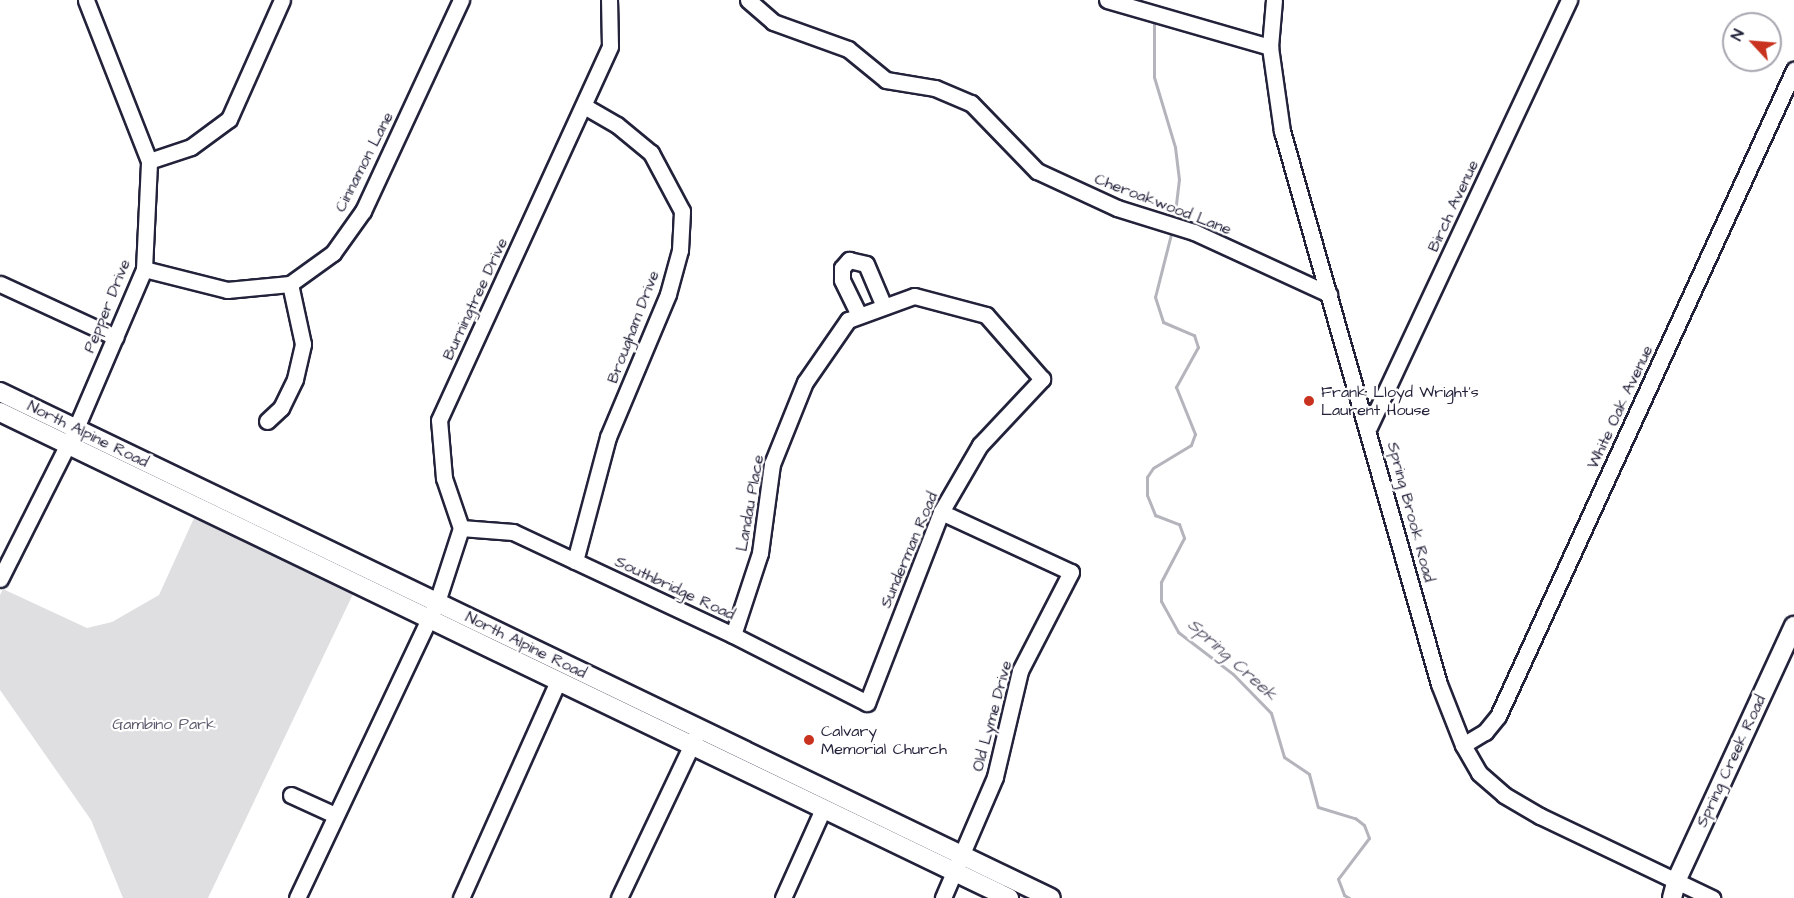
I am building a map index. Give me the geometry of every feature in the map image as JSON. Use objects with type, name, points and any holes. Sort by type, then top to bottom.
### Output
[{"type":"main road","name":"North Alpine Road","points":[[0,392],[76,428],[433,610],[558,681],[1009,898]]},
{"type":"main road","name":"North Alpine Road","points":[[0,412],[67,445],[700,729],[1051,898]]},
{"type":"main road","name":"Spring Creek Road","points":[[1672,898],[1677,879],[1794,626]]},
{"type":"street","name":"Pepper Drive","points":[[0,579],[76,428],[144,270],[149,162],[86,0]]},
{"type":"street","points":[[149,162],[191,147],[229,119],[282,0]]},
{"type":"street","name":"Cinnamon Lane","points":[[290,284],[333,253],[363,211],[462,0]]},
{"type":"street","name":"Burningtree Drive","points":[[461,528],[444,478],[439,420],[610,46],[609,0]]},
{"type":"street","name":"Cheroakwood Lane","points":[[748,0],[773,22],[848,49],[886,80],[935,88],[971,103],[1037,171],[1117,208],[1194,232],[1329,294]]},
{"type":"street","points":[[1107,0],[1270,47]]},
{"type":"street","name":"Spring Brook Road","points":[[1274,0],[1270,47],[1282,131],[1369,427],[1439,684],[1463,745],[1479,772],[1504,795],[1540,816],[1677,879],[1712,898]]},
{"type":"street","name":"Birch Avenue","points":[[1369,427],[1569,0]]},
{"type":"street","name":"White Oak Avenue","points":[[1463,745],[1485,732],[1498,716],[1794,70]]},
{"type":"street","name":"Brougham Drive","points":[[575,561],[608,437],[669,294],[680,250],[682,211],[651,153],[617,125],[584,106]]},
{"type":"street","points":[[853,318],[842,280],[842,268],[849,260],[866,264],[883,304]]},
{"type":"street","points":[[144,270],[227,290],[290,284],[303,344],[295,379],[281,408],[267,421]]},
{"type":"street","points":[[0,284],[115,337]]},
{"type":"street","name":"Sunderman Road","points":[[853,318],[883,304],[914,296],[986,315],[1042,379],[980,445],[941,512],[867,704]]},
{"type":"street","name":"Landau Place","points":[[733,635],[760,553],[772,464],[805,382],[853,318]]},
{"type":"street","name":"Old Lyme Drive","points":[[941,512],[1071,573],[1020,671],[995,777],[964,856],[943,898]]},
{"type":"street","points":[[297,898],[433,610],[461,528]]},
{"type":"street","name":"Southbridge Road","points":[[461,528],[513,532],[733,635],[867,704]]},
{"type":"street","points":[[461,898],[558,681]]},
{"type":"street","points":[[619,898],[700,729]]},
{"type":"street","points":[[291,795],[335,815]]},
{"type":"street","points":[[783,898],[823,809]]},
{"type":"green space","name":"Gambino Park","points":[[194,518],[354,592],[208,898],[123,898],[91,820],[0,690],[0,595],[3,589],[87,628],[112,622],[159,595]]},
{"type":"waterway","name":"Spring Creek","points":[[1154,19],[1154,77],[1175,147],[1179,179],[1174,221]]},
{"type":"waterway","name":"Spring Creek","points":[[1172,230],[1155,297],[1163,322],[1194,335],[1198,347],[1176,387],[1195,434],[1191,445],[1153,468],[1147,477],[1147,495],[1155,515],[1179,524],[1184,538],[1161,582],[1161,601],[1178,632],[1233,674],[1271,713],[1284,757],[1309,774],[1318,807],[1355,818],[1364,825],[1369,838],[1338,879],[1344,895],[1349,898]]},
{"type":"place","name":"Frank Lloyd Wright's Laurent House","points":[[1309,401]]},
{"type":"place","name":"Calvary Memorial Church","points":[[809,740]]}]
